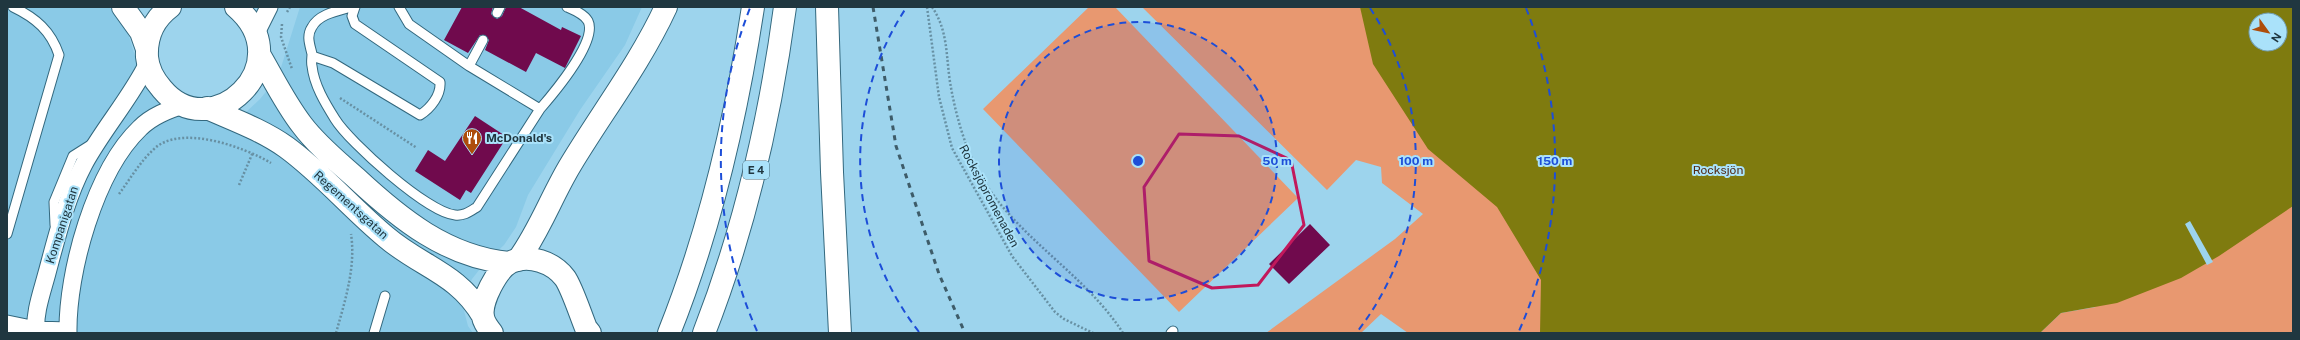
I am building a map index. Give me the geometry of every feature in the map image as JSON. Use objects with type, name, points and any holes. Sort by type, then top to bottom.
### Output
[{"type":"main road","points":[[123,7],[138,26],[155,81],[163,90],[183,105],[207,108],[227,103],[244,91],[255,74],[260,54],[256,33],[247,16],[236,7]]},
{"type":"main road","points":[[147,56],[150,35],[156,22],[170,7]]},
{"type":"main road","points":[[487,325],[484,302],[490,287],[500,272],[514,261],[539,228],[571,164],[640,57],[666,7]]},
{"type":"main road","points":[[669,333],[700,246],[731,135],[753,7]]},
{"type":"main road","name":"E 4","points":[[704,333],[729,262],[762,148],[785,7]]},
{"type":"main road","points":[[827,7],[832,172],[840,333]]},
{"type":"main road","name":"Regementsgatan","points":[[260,54],[287,103],[316,142],[392,210],[427,235],[479,259],[514,261],[531,259],[555,268],[566,279],[584,323],[590,333]]},
{"type":"main road","name":"Regementsgatan","points":[[207,108],[262,132],[286,148],[386,237],[458,284],[473,300],[487,325]]},
{"type":"street","points":[[256,33],[269,7]]},
{"type":"street","name":"Kompanigatan","points":[[36,332],[38,309],[56,238],[74,187],[84,164],[122,108],[147,56]]},
{"type":"street","name":"Kompanigatan","points":[[68,332],[72,283],[81,247],[102,183],[122,150],[141,127],[162,113],[183,105]]},
{"type":"street","points":[[7,324],[36,332],[68,332]]},
{"type":"lane","points":[[7,234],[59,55],[48,31],[38,22],[13,7]]},
{"type":"lane","points":[[351,7],[325,15],[316,21],[311,29],[308,39],[312,56],[312,65],[320,92],[345,133],[418,198],[440,211],[454,215],[467,214],[477,207],[540,109],[560,86],[577,60],[590,32],[588,21],[582,14],[567,7]]},
{"type":"lane","points":[[312,56],[333,63],[420,115],[428,110],[440,90],[440,82],[354,24],[352,16],[355,7]]},
{"type":"lane","points":[[399,7],[409,24],[469,66],[540,109]]},
{"type":"lane","points":[[469,66],[483,40]]},
{"type":"lane","points":[[374,333],[385,296]]},
{"type":"path","points":[[285,15],[290,7]]},
{"type":"path","name":"Rocksjöpromenaden","points":[[927,7],[939,97],[952,148],[1012,256],[1055,312],[1064,319],[1093,333]]},
{"type":"path","points":[[932,7],[940,18],[944,31],[950,83],[964,137],[978,170],[994,198],[1027,232],[1078,278],[1115,321],[1123,333]]},
{"type":"path","points":[[283,20],[281,37],[295,74]]},
{"type":"path","points":[[320,92],[341,99],[417,148]]},
{"type":"path","points":[[114,200],[154,149],[166,141],[191,137],[253,152],[272,164]]},
{"type":"path","points":[[239,185],[253,152]]},
{"type":"path","points":[[336,333],[348,293],[354,251],[351,233],[346,228]]},
{"type":"highlighted area","points":[[1179,134],[1239,136],[1291,160],[1304,225],[1258,285],[1212,288],[1149,261],[1144,187]]},
{"type":"shaded area","points":[[7,7],[109,7],[128,33],[137,63],[180,114],[211,122],[244,114],[260,99],[278,77],[300,7],[642,7],[625,45],[580,110],[528,195],[516,227],[504,245],[483,265],[472,279],[462,303],[468,326],[473,333],[7,333]]},
{"type":"shaded area","name":"Rocksjön","points":[[1360,7],[2293,7],[2293,206],[2219,256],[2181,278],[2117,303],[2061,313],[2040,333],[1540,333],[1541,280],[1497,207],[1428,149],[1373,64]]},
{"type":"green space","points":[[1089,7],[1115,7],[1298,198],[1179,312],[983,109]]},
{"type":"green space","name":"Rocksjön","points":[[1142,7],[2293,7],[2293,333],[2040,333],[2061,313],[2096,307],[2061,309],[2036,333],[1408,333],[1381,314],[1361,333],[1266,333],[1395,239],[1423,214],[1382,183],[1381,167],[1356,160],[1327,190]]},
{"type":"pier","points":[[2190,221],[2213,262],[2207,265],[2185,224]]},
{"type":"building","points":[[462,7],[493,7],[491,14],[497,19],[502,16],[506,7],[519,7],[561,30],[562,27],[581,36],[565,68],[536,53],[526,72],[485,50],[489,40],[485,35],[480,35],[468,53],[444,40]]},
{"type":"building","name":"McDonald's","points":[[475,116],[507,137],[471,193],[466,190],[460,200],[415,171],[428,150],[445,161]]},
{"type":"building","points":[[1310,224],[1330,245],[1289,284],[1269,264]]},
{"type":"railway","points":[[873,7],[896,146],[939,274],[965,333]]},
{"type":"place","name":"McDonald's","points":[[472,155]]}]
